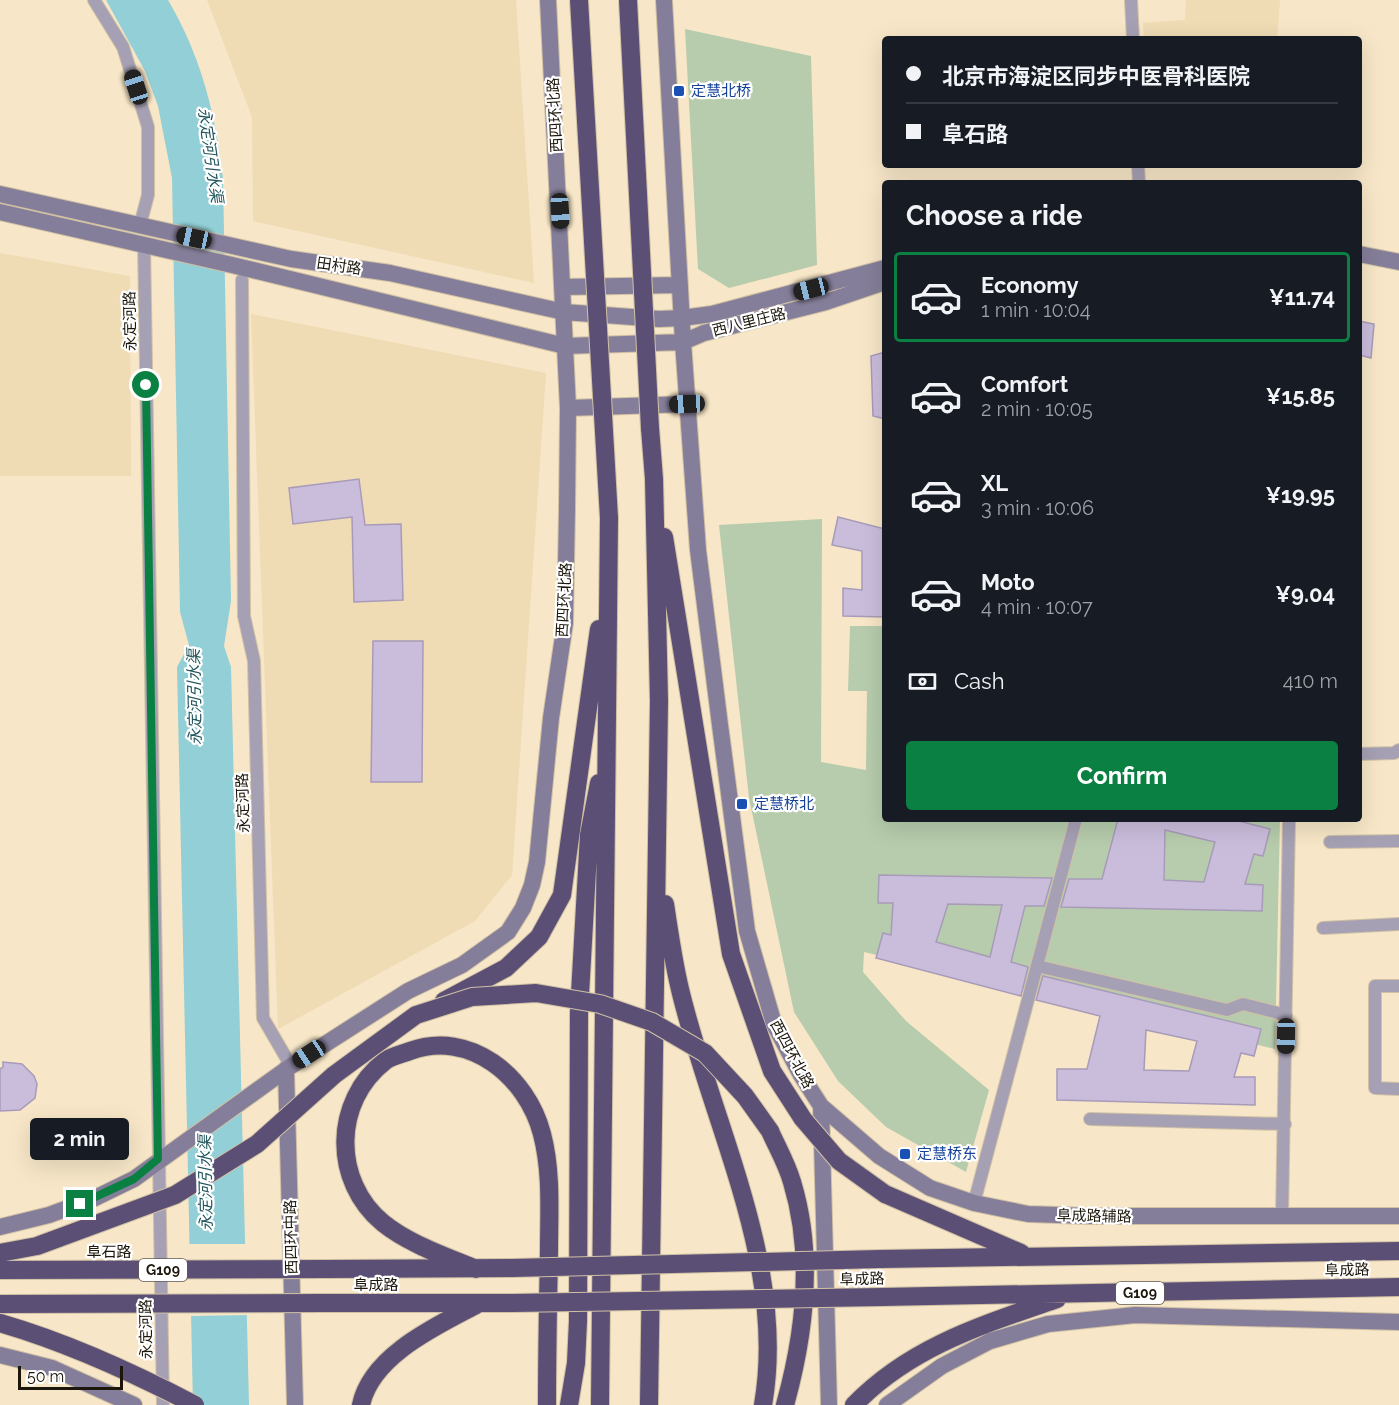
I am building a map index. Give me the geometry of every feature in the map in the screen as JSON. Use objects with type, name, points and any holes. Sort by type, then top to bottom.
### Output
[{"type":"highway","points":[[579,0],[609,518],[600,1405]]},
{"type":"highway","points":[[628,0],[654,479],[659,701],[649,1405]]},
{"type":"highway","points":[[654,479],[685,652],[731,954],[772,1071],[803,1119],[839,1161],[885,1194],[1029,1256]]},
{"type":"highway","points":[[0,1253],[37,1246],[175,1195],[257,1144],[334,1075],[416,1016],[506,968],[539,937],[562,895],[608,556]]},
{"type":"highway","points":[[569,1405],[576,1363],[578,1321],[579,1012],[589,835],[608,732]]},
{"type":"highway","points":[[657,861],[679,986],[762,1277],[767,1367],[763,1405]]},
{"type":"highway","points":[[416,1016],[472,997],[536,993],[600,1004],[642,1018],[705,1053],[745,1096],[770,1131],[792,1181],[804,1235],[805,1299],[795,1369],[785,1405]]},
{"type":"highway","points":[[476,1269],[426,1248],[382,1222],[359,1194],[346,1166],[345,1125],[358,1090],[386,1060],[429,1044],[465,1047],[502,1067],[526,1096],[542,1132],[550,1175],[547,1405]]},
{"type":"highway","name":"阜成路","points":[[326,1269],[476,1269],[1029,1256],[1399,1251]]},
{"type":"highway","name":"阜石路","points":[[0,1270],[326,1269]]},
{"type":"highway","name":"阜成路","points":[[0,1304],[512,1303],[1399,1287]]},
{"type":"highway","points":[[854,1405],[896,1367],[939,1344],[991,1322],[1072,1294]]},
{"type":"highway","points":[[361,1405],[364,1392],[386,1364],[422,1333],[480,1303]]},
{"type":"highway","points":[[0,1323],[38,1334],[118,1365],[195,1405]]},
{"type":"main road","name":"西四环北路","points":[[158,1159],[288,1067],[408,991],[462,965],[508,932],[523,908],[532,885],[537,862],[551,718],[565,623],[568,408],[548,0]]},
{"type":"main road","name":"西四环北路","points":[[664,0],[683,342],[698,550],[747,931],[774,1024],[801,1075],[821,1106]]},
{"type":"main road","name":"田村路","points":[[0,194],[291,259],[390,273],[564,312],[659,319],[682,318]]},
{"type":"main road","name":"田村路","points":[[0,212],[232,265],[565,346],[683,342]]},
{"type":"main road","points":[[1362,246],[1399,253]]},
{"type":"main road","points":[[1362,255],[1399,262]]},
{"type":"main road","name":"西八里庄路","points":[[682,318],[712,314],[882,269]]},
{"type":"main road","name":"西八里庄路","points":[[683,342],[704,333],[826,302],[882,283]]},
{"type":"main road","points":[[563,287],[680,285]]},
{"type":"main road","points":[[568,408],[687,404]]},
{"type":"main road","name":"西四环中路","points":[[288,1067],[295,1405]]},
{"type":"main road","points":[[821,1106],[829,1405]]},
{"type":"main road","name":"阜成路辅路","points":[[821,1106],[879,1156],[930,1188],[974,1203],[1028,1214],[1399,1216]]},
{"type":"main road","points":[[0,1227],[49,1215],[95,1198],[134,1179],[158,1159]]},
{"type":"main road","points":[[897,1402],[942,1366],[990,1341],[1048,1324],[1135,1315],[1399,1322]]},
{"type":"main road","points":[[0,1355],[52,1368],[134,1405]]},
{"type":"street","points":[[94,0],[123,47],[148,127],[147,228]]},
{"type":"street","points":[[1131,0],[1133,36]]},
{"type":"street","name":"永定河路","points":[[149,246],[158,1159],[163,1405]]},
{"type":"street","name":"永定河路","points":[[242,280],[244,616],[254,661],[263,1018],[288,1067]]},
{"type":"street","points":[[1362,754],[1399,750]]},
{"type":"street","points":[[974,1203],[1075,822]]},
{"type":"street","points":[[1282,1216],[1289,822]]},
{"type":"street","points":[[1330,842],[1399,841]]},
{"type":"street","points":[[1323,928],[1399,924]]},
{"type":"street","points":[[1037,966],[1227,1010],[1243,1004],[1286,1015]]},
{"type":"street","points":[[1399,986],[1375,987],[1375,1088],[1399,1089]]},
{"type":"street","points":[[1089,1119],[1285,1124]]},
{"type":"shaded area","points":[[207,0],[516,0],[534,283],[253,221],[252,117]]},
{"type":"shaded area","points":[[1186,0],[1280,0],[1277,36],[1144,36],[1143,23],[1185,20]]},
{"type":"shaded area","points":[[0,253],[130,276],[131,476],[0,476]]},
{"type":"shaded area","points":[[251,314],[546,373],[512,875],[475,921],[278,1029]]},
{"type":"green space","points":[[685,29],[811,56],[817,265],[729,288],[698,269]]},
{"type":"green space","points":[[822,519],[821,762],[866,770],[867,691],[848,691],[850,626],[882,626],[882,822],[1280,822],[1275,1049],[864,952],[863,972],[906,1021],[989,1090],[966,1172],[886,1127],[838,1081],[794,1012],[749,798],[719,525]]},
{"type":"water","name":"永定河引水渠","points":[[106,0],[168,0],[190,43],[205,86],[216,132],[223,179],[231,601],[224,646],[231,667],[249,1405],[193,1405],[177,667],[189,645],[180,612],[172,178],[158,106],[145,71]]},
{"type":"pier","points":[[188,1244],[248,1244],[250,1315],[189,1316]]},
{"type":"building","points":[[1362,322],[1374,324],[1371,358],[1362,356]]},
{"type":"building","points":[[882,353],[882,418],[873,416],[871,356]]},
{"type":"building","points":[[359,479],[365,525],[401,524],[403,600],[354,602],[352,517],[293,524],[289,488]]},
{"type":"building","points":[[838,517],[882,528],[882,617],[843,616],[843,588],[862,590],[862,551],[832,545]]},
{"type":"building","points":[[373,641],[423,641],[422,782],[371,782]]},
{"type":"building","points":[[1117,822],[1243,822],[1270,829],[1263,856],[1254,854],[1245,884],[1263,885],[1262,911],[1061,907],[1069,879],[1102,879]],"holes":[[[1165,830],[1215,842],[1204,882],[1164,880]]]},
{"type":"building","points":[[879,875],[1052,878],[1044,906],[1025,906],[1011,962],[1028,967],[1021,996],[876,958],[883,933],[891,935],[893,903],[878,903]],"holes":[[[948,904],[1002,905],[990,957],[936,942]]]},
{"type":"building","points":[[1043,976],[1261,1029],[1254,1056],[1241,1053],[1234,1077],[1255,1077],[1255,1105],[1057,1100],[1057,1069],[1087,1069],[1100,1016],[1036,1000]],"holes":[[[1146,1030],[1197,1041],[1189,1071],[1144,1070]]]},
{"type":"building","points":[[3,1062],[22,1064],[34,1076],[37,1084],[35,1098],[20,1110],[0,1111],[0,1069],[3,1067]]},
{"type":"place","name":"定慧北桥","points":[[679,91]]},
{"type":"place","name":"定慧桥北","points":[[742,804]]},
{"type":"place","name":"定慧桥东","points":[[905,1154]]},
{"type":"route","points":[[80,1204],[134,1179],[158,1159],[146,385]]}]
